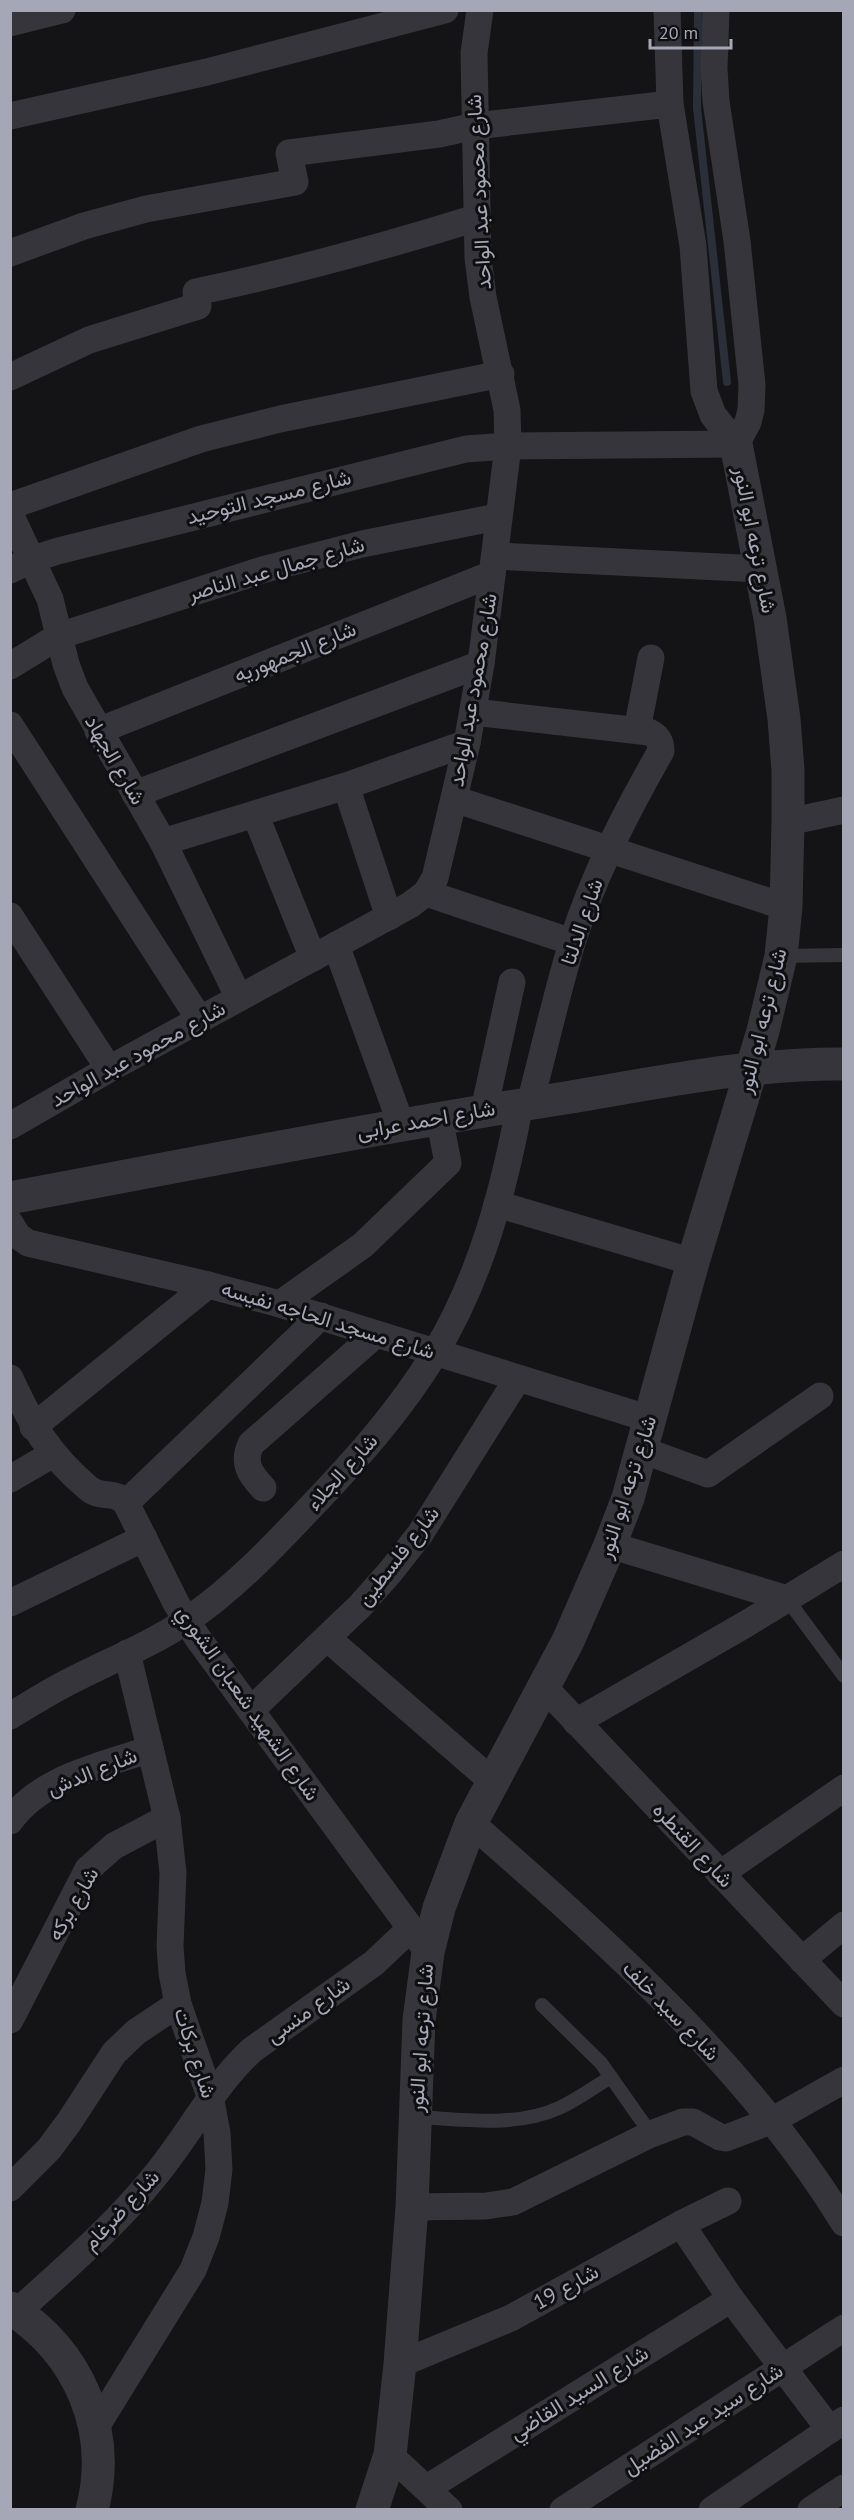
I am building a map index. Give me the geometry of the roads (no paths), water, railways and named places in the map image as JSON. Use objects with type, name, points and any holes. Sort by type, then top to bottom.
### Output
[{"type":"street","points":[[10,23],[62,10]]},
{"type":"street","points":[[10,116],[207,72],[445,10]]},
{"type":"street","name":"شارع محمود عبد الواحد","points":[[13,1118],[109,1069],[389,916],[426,893],[438,870],[467,743],[481,664],[494,565],[497,517],[508,446],[507,410],[501,374],[483,297],[476,218],[474,53],[480,10]]},
{"type":"street","name":"شارع ترعه ابو النور","points":[[372,2510],[390,2455],[400,2364],[412,2207],[419,2020],[419,1940],[442,1897],[471,1823],[568,1641],[610,1545],[642,1450],[693,1262],[763,1031],[781,956],[786,907],[788,770],[778,669],[761,568],[736,444],[713,415],[704,391],[693,246],[670,104],[667,67],[667,10]]},
{"type":"street","name":"شارع ترعه ابو النور","points":[[716,10],[716,101],[735,232],[752,385],[752,404],[748,422],[736,444]]},
{"type":"street","points":[[10,253],[84,226],[146,209],[295,182],[289,153],[440,134],[475,126],[670,104]]},
{"type":"street","points":[[10,377],[90,340],[198,306],[196,292],[284,273],[380,248],[476,218]]},
{"type":"street","points":[[10,506],[210,437],[280,419],[501,374]]},
{"type":"street","name":"شارع مسجد التوحيد","points":[[22,564],[445,453],[508,446],[736,444]]},
{"type":"street","name":"شارع الجهاد","points":[[10,514],[22,564],[50,599],[75,688],[163,843],[239,998]]},
{"type":"street","name":"شارع جمال عبد الناصر","points":[[10,666],[59,636],[295,560],[497,517]]},
{"type":"street","points":[[494,565],[761,568]]},
{"type":"street","name":"شارع الجمهوريه","points":[[98,731],[494,565]]},
{"type":"street","points":[[472,712],[637,730],[651,658]]},
{"type":"street","points":[[135,794],[481,664]]},
{"type":"street","points":[[10,725],[200,1020]]},
{"type":"street","name":"شارع الدلتا","points":[[525,1104],[572,942],[610,849],[661,751],[659,739],[655,734],[637,730]]},
{"type":"street","points":[[163,843],[346,786],[467,743]]},
{"type":"street","points":[[346,786],[389,916]]},
{"type":"street","points":[[454,799],[786,907]]},
{"type":"street","points":[[788,822],[843,810]]},
{"type":"street","points":[[255,814],[325,951],[401,1124]]},
{"type":"street","points":[[426,893],[572,942]]},
{"type":"street","points":[[10,916],[109,1069]]},
{"type":"street","points":[[484,1110],[512,982]]},
{"type":"street","name":"شارع احمد عرابى","points":[[10,1198],[439,1117],[751,1068],[797,1064],[843,1064]]},
{"type":"street","name":"شارع الجلاء","points":[[10,1716],[59,1687],[186,1621],[233,1584],[347,1468],[394,1413],[436,1352],[468,1285],[497,1204],[525,1104]]},
{"type":"street","points":[[280,1304],[363,1245],[448,1163],[439,1117]]},
{"type":"street","points":[[497,1204],[693,1262]]},
{"type":"street","name":"شارع مسجد الحاجه نفيسه","points":[[10,1223],[18,1236],[28,1243],[208,1284],[280,1304],[650,1419]]},
{"type":"street","points":[[33,1427],[208,1284]]},
{"type":"street","points":[[10,1378],[33,1427],[53,1454],[90,1491],[99,1494],[115,1494],[126,1503],[321,1316]]},
{"type":"street","points":[[263,1488],[247,1467],[246,1459],[251,1444],[376,1334]]},
{"type":"street","name":"شارع فلسطين","points":[[251,1710],[360,1606],[420,1534],[518,1378]]},
{"type":"street","points":[[642,1450],[708,1474],[820,1396]]},
{"type":"street","points":[[10,1479],[53,1454]]},
{"type":"street","name":"شارع الشهيد شعبان الشوري","points":[[126,1503],[186,1621],[419,1940]]},
{"type":"street","points":[[10,1603],[144,1538]]},
{"type":"street","points":[[610,1545],[787,1599]]},
{"type":"street","points":[[576,1722],[843,1564]]},
{"type":"street","points":[[327,1638],[492,1781]]},
{"type":"street","name":"شارع بركات","points":[[96,2427],[193,2270],[207,2237],[215,2203],[219,2169],[217,2133],[210,2096],[178,2004],[170,1946],[173,1873],[167,1818],[127,1653]]},
{"type":"street","name":"شارع القنطره","points":[[543,1686],[843,2004]]},
{"type":"street","name":"شارع الدش","points":[[10,1821],[24,1805],[51,1785],[150,1749]]},
{"type":"street","points":[[720,1874],[843,1788]]},
{"type":"street","name":"شارع بركه","points":[[10,2020],[88,1869],[114,1846],[167,1818]]},
{"type":"street","name":"شارع سيد خلف","points":[[471,1823],[620,1959],[716,2057],[773,2120],[841,2214]]},
{"type":"street","points":[[802,1960],[843,1925]]},
{"type":"street","name":"شارع منسى","points":[[210,2096],[252,2050],[374,1963],[419,1940]]},
{"type":"street","points":[[10,2188],[48,2149],[69,2122],[114,2052],[136,2032],[178,2004]]},
{"type":"street","points":[[412,2207],[486,2206],[513,2202],[651,2134],[689,2121],[726,2138],[773,2120],[843,2080]]},
{"type":"street","name":"شارع ضرغام","points":[[14,2310],[120,2217],[157,2174],[210,2096]]},
{"type":"street","name":"شارع 19","points":[[400,2364],[511,2318],[681,2224],[728,2201]]},
{"type":"street","points":[[681,2224],[731,2299],[783,2367],[837,2425],[712,2510]]},
{"type":"street","name":"شارع السيد القاضي","points":[[427,2487],[731,2299]]},
{"type":"street","points":[[14,2310],[44,2334],[68,2361],[86,2392],[96,2427],[99,2452],[98,2479],[92,2510]]},
{"type":"street","name":"شارع سيد عبد الفضيل","points":[[563,2510],[843,2328]]},
{"type":"street","points":[[390,2455],[427,2487],[449,2510]]},
{"type":"street","points":[[811,2510],[843,2487]]},
{"type":"lane","points":[[781,956],[843,955]]},
{"type":"lane","points":[[787,1599],[843,1676]]},
{"type":"lane","points":[[542,2005],[601,2063],[651,2134]]},
{"type":"lane","points":[[415,2117],[512,2120],[559,2108],[611,2077]]},
{"type":"waterway","points":[[698,10],[697,108],[727,382]]}]
